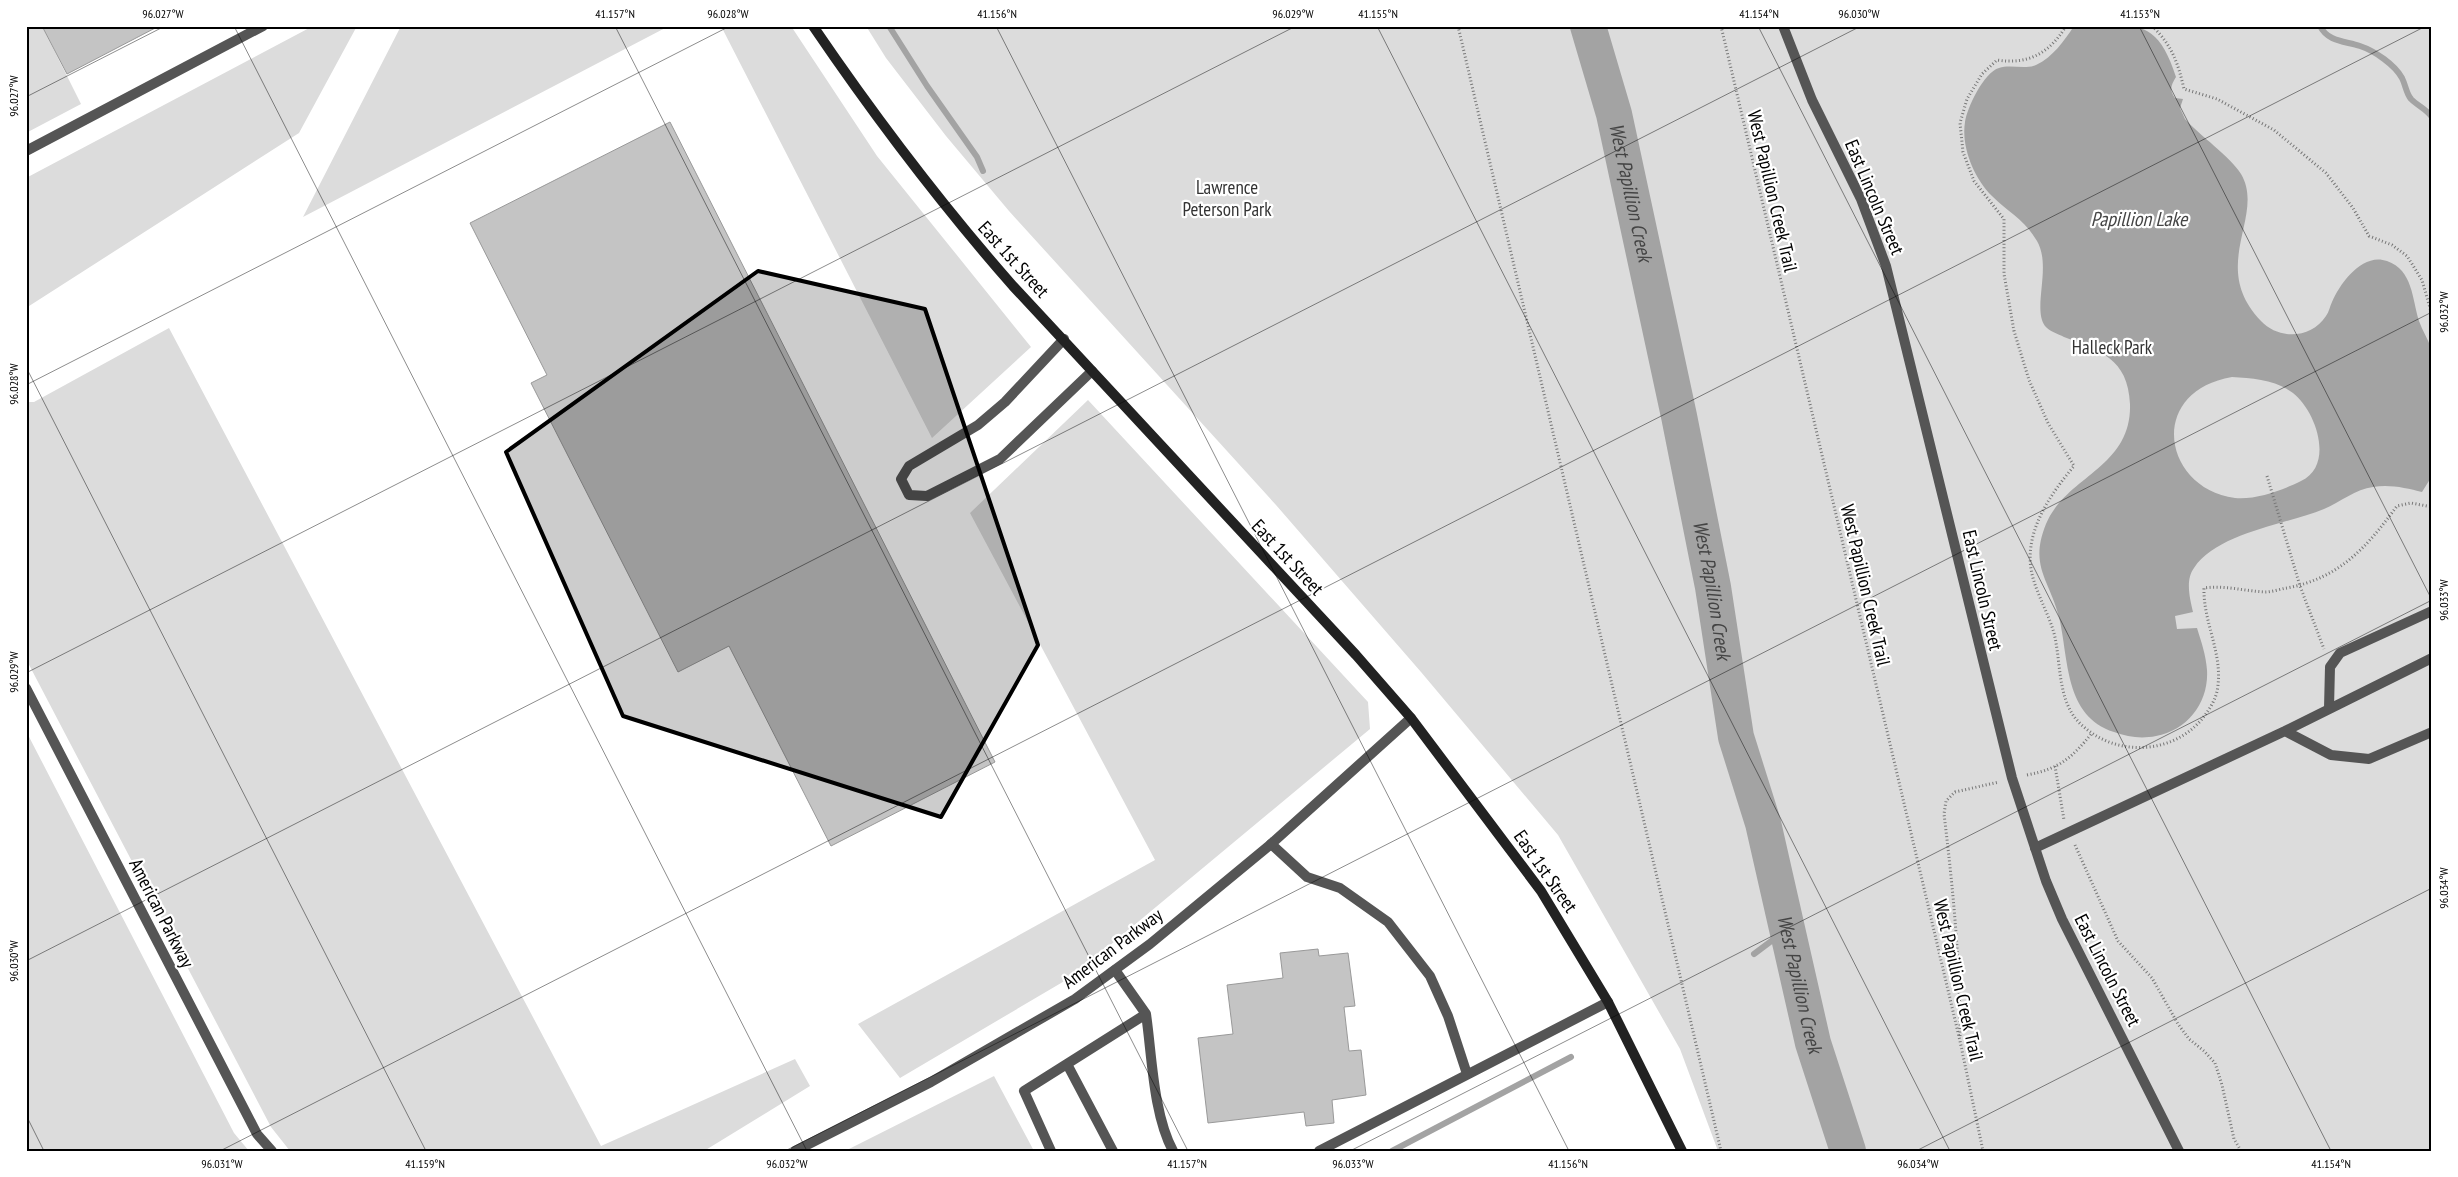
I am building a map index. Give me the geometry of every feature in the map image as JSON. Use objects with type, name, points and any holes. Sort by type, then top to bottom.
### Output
[{"type":"main road","name":"East 1st Street","points":[[812,26],[895,144],[958,224],[1013,286],[1356,655],[1411,718],[1541,891],[1608,1002],[1682,1151]]},
{"type":"street","points":[[26,151],[263,26]]},
{"type":"street","name":"East Lincoln Street","points":[[1783,26],[1812,100],[1861,199],[1886,266],[2012,778],[2035,848],[2062,919],[2179,1151]]},
{"type":"street","points":[[1064,339],[1005,402],[978,425],[909,466],[901,479],[909,495],[927,496],[1000,459],[1092,371]]},
{"type":"street","points":[[2329,708],[2330,666],[2340,653],[2432,612]]},
{"type":"street","points":[[2035,848],[2285,731],[2432,658]]},
{"type":"street","name":"American Parkway","points":[[26,688],[257,1134],[272,1151]]},
{"type":"street","name":"American Parkway","points":[[795,1151],[931,1082],[1075,999],[1150,944],[1271,844],[1411,718]]},
{"type":"street","points":[[2285,731],[2331,755],[2369,759],[2432,732]]},
{"type":"street","points":[[1271,844],[1307,877],[1340,888],[1388,922],[1430,976],[1448,1016],[1468,1074]]},
{"type":"street","points":[[1115,970],[1146,1014],[1159,1108],[1173,1151]]},
{"type":"street","points":[[1319,1151],[1608,1002]]},
{"type":"street","points":[[1051,1151],[1024,1091],[1146,1014]]},
{"type":"street","points":[[1068,1064],[1112,1151]]},
{"type":"path","points":[[1458,26],[1721,1151]]},
{"type":"path","name":"West Papillion Creek Trail","points":[[1721,26],[1984,1151]]},
{"type":"path","points":[[2066,26],[2057,41],[2038,55],[2016,63],[1997,60],[1982,74],[1967,99],[1960,124],[1963,152],[1974,181],[2004,219],[2004,274],[2014,331],[2029,380],[2048,423],[2074,466],[2056,488],[2041,513],[2030,550],[2033,577],[2056,640],[2063,693],[2083,727],[2108,742],[2131,747],[2152,748],[2168,744],[2186,734],[2213,706],[2218,686],[2217,661],[2212,634],[2203,606],[2204,588],[2218,586],[2267,592],[2300,586],[2342,567],[2372,540],[2397,506],[2411,503],[2432,507]]},
{"type":"path","points":[[2152,26],[2166,39],[2178,66],[2184,89],[2217,99],[2274,130],[2326,173],[2353,208],[2369,236],[2392,245],[2407,256],[2422,280],[2432,315]]},
{"type":"path","points":[[2267,476],[2300,586],[2330,666]]},
{"type":"path","points":[[1960,1042],[1960,981],[1956,912],[1944,814],[1946,801],[1954,792],[2044,772],[2066,762],[2093,733]]},
{"type":"path","points":[[2055,766],[2065,821]]},
{"type":"path","points":[[2075,844],[2118,941],[2152,978],[2178,1024],[2189,1039],[2204,1051],[2214,1063],[2222,1085],[2234,1139],[2241,1151]]},
{"type":"highlighted area","points":[[758,271],[925,309],[1038,645],[941,817],[623,716],[506,452]]},
{"type":"green space","points":[[26,26],[42,26],[81,104],[26,133]]},
{"type":"green space","points":[[313,26],[357,26],[299,133],[26,308],[26,178]]},
{"type":"green space","points":[[401,26],[669,26],[303,217]]},
{"type":"green space","points":[[721,26],[791,26],[877,156],[1031,347],[932,438]]},
{"type":"green space","points":[[866,26],[2432,26],[2432,1151],[1718,1151],[1680,1049],[1558,835],[1421,672],[1276,505],[1009,211],[946,136],[886,58]]},
{"type":"green space","points":[[169,328],[601,1146],[795,1059],[810,1086],[704,1151],[290,1151],[271,1127],[26,659],[26,402],[34,402]]},
{"type":"green space","points":[[1088,400],[1368,702],[1370,729],[1073,976],[900,1078],[858,1024],[1155,860],[970,513]]},
{"type":"green space","points":[[26,731],[234,1133],[249,1151],[26,1151]]},
{"type":"green space","points":[[994,1076],[1034,1151],[845,1151]]},
{"type":"water","name":"Papillion Lake","points":[[2126,25],[2150,33],[2160,42],[2176,77],[2171,90],[2175,98],[2183,99],[2180,108],[2185,119],[2236,167],[2247,190],[2247,207],[2238,261],[2239,281],[2246,301],[2261,321],[2268,327],[2286,334],[2304,333],[2312,329],[2320,324],[2326,316],[2336,294],[2347,278],[2361,265],[2378,259],[2396,265],[2407,278],[2419,321],[2432,351],[2432,476],[2422,492],[2392,486],[2367,488],[2324,509],[2235,538],[2205,556],[2191,573],[2189,590],[2193,612],[2175,616],[2177,629],[2197,628],[2207,670],[2207,682],[2204,693],[2194,713],[2187,721],[2167,733],[2150,737],[2124,735],[2098,724],[2086,713],[2077,700],[2068,668],[2059,617],[2042,572],[2039,551],[2046,524],[2055,508],[2110,457],[2121,443],[2128,426],[2130,404],[2128,388],[2118,366],[2110,358],[2045,326],[2040,309],[2043,263],[2037,241],[2021,221],[1986,189],[1974,171],[1965,142],[1966,116],[1977,91],[1988,76],[1999,68],[2027,67],[2042,62],[2062,43],[2074,26]],"holes":[[[2232,377],[2256,379],[2279,385],[2293,393],[2309,412],[2315,425],[2319,451],[2317,463],[2311,473],[2301,481],[2269,494],[2235,498],[2211,491],[2192,477],[2180,460],[2174,440],[2176,420],[2186,401],[2204,386]]]},
{"type":"building","points":[[42,26],[159,26],[67,74]]},
{"type":"building","points":[[670,122],[995,762],[831,846],[729,646],[678,672],[531,383],[547,375],[470,223]]},
{"type":"building","points":[[1318,949],[1319,956],[1348,953],[1355,1006],[1344,1007],[1349,1051],[1361,1050],[1366,1095],[1332,1100],[1334,1123],[1306,1126],[1304,1112],[1208,1123],[1198,1038],[1233,1034],[1227,985],[1283,978],[1280,953]]},
{"type":"waterway","points":[[889,26],[927,86],[977,157],[983,171]]},
{"type":"waterway","name":"West Papillion Creek","points":[[1588,26],[1614,114],[1679,416],[1713,587],[1736,737],[1763,823],[1813,1043],[1848,1151]]},
{"type":"waterway","points":[[2320,26],[2332,38],[2366,48],[2390,63],[2402,78],[2411,99],[2432,117]]},
{"type":"waterway","points":[[1754,954],[1786,930]]},
{"type":"waterway","points":[[1392,1151],[1571,1057]]},
{"type":"park label","name":"Lawrence Peterson Park","points":[[1227,198]]},
{"type":"park label","name":"Halleck Park","points":[[2112,347]]}]
